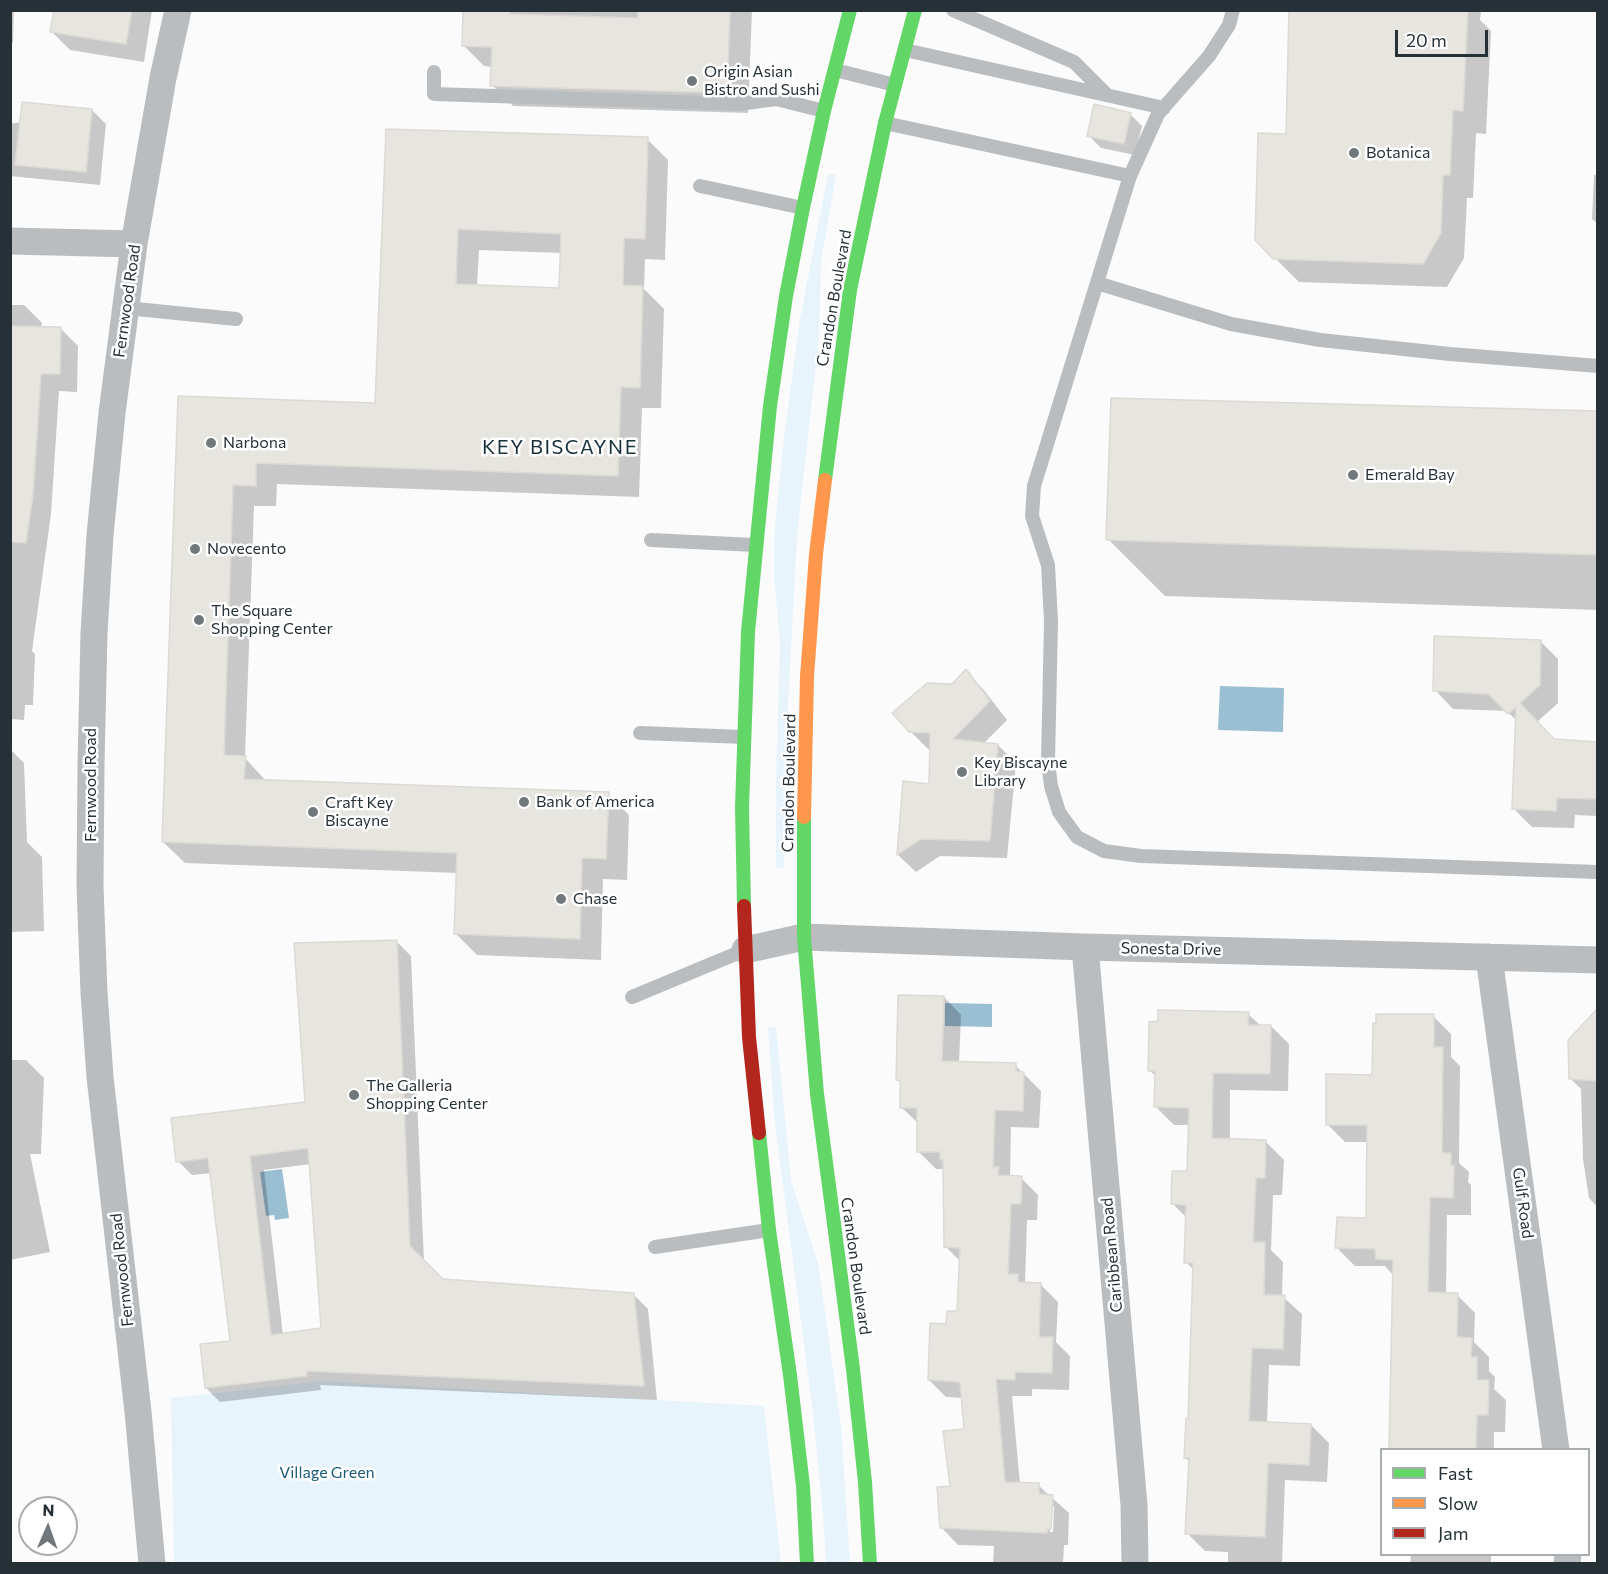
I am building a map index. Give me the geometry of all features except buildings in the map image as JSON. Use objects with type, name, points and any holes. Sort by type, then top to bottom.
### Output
[{"type":"main road","points":[[807,1563],[802,1486],[769,1230],[749,1037],[742,807],[748,632],[770,406],[786,296],[803,208],[850,10]]},
{"type":"main road","name":"Crandon Boulevard","points":[[870,1563],[865,1482],[853,1369],[817,1094],[804,937],[807,678],[816,554],[834,400],[850,290],[885,123],[915,10]]},
{"type":"street","name":"Fernwood Road","points":[[152,1563],[138,1412],[100,1077],[90,886],[90,764],[100,535],[112,413],[134,244],[163,78],[178,10]]},
{"type":"street","points":[[10,241],[134,244]]},
{"type":"street","name":"Sonesta Drive","points":[[745,950],[804,937],[1085,947],[1598,960]]},
{"type":"street","name":"Caribbean Road","points":[[1085,947],[1134,1505],[1135,1563]]},
{"type":"street","name":"Gulf Road","points":[[1489,957],[1556,1448]]},
{"type":"lane","points":[[953,10],[1074,62],[1106,94]]},
{"type":"lane","points":[[1233,10],[1229,25],[1209,56],[1158,114],[1130,176],[1034,486],[1032,516],[1048,565],[1051,621],[1048,762],[1051,786],[1059,812],[1077,837],[1104,850],[1141,856],[1598,872]]},
{"type":"lane","points":[[905,50],[1164,108]]},
{"type":"lane","points":[[835,70],[895,85]]},
{"type":"lane","points":[[434,72],[434,94],[739,104],[776,99],[825,111]]},
{"type":"lane","points":[[885,123],[1130,176]]},
{"type":"lane","points":[[700,186],[803,208]]},
{"type":"lane","points":[[1097,283],[1231,324],[1320,340],[1450,354],[1598,366]]},
{"type":"lane","points":[[126,308],[236,319]]},
{"type":"lane","points":[[651,540],[755,545]]},
{"type":"lane","points":[[640,733],[744,737]]},
{"type":"lane","points":[[632,997],[745,950]]},
{"type":"lane","points":[[655,1247],[769,1230]]},
{"type":"green space","points":[[828,174],[836,175],[821,262],[819,337],[797,536],[786,744],[784,868],[776,868],[780,644],[774,576],[775,524],[800,319]]},
{"type":"green space","points":[[776,1027],[791,1181],[818,1263],[841,1426],[850,1563],[826,1563],[813,1413],[775,1124],[768,1028]]},
{"type":"green space","name":"Village Green","points":[[323,1381],[764,1406],[781,1563],[174,1563],[171,1398]]},
{"type":"water","points":[[1220,686],[1284,688],[1283,732],[1218,730]]},
{"type":"water","points":[[945,1003],[992,1004],[992,1027],[945,1026]]},
{"type":"water","points":[[282,1169],[289,1218],[275,1220],[274,1215],[266,1216],[260,1172]]},
{"type":"traffic: fast","points":[[744,906],[742,807],[748,632],[770,406],[786,296],[803,208],[824,111],[850,10]]},
{"type":"traffic: fast","points":[[825,480],[850,290],[885,123],[915,10]]},
{"type":"traffic: fast","points":[[804,817],[804,937],[817,1094],[853,1369],[865,1482],[870,1564]]},
{"type":"traffic: fast","points":[[759,1133],[769,1230],[803,1486],[807,1564]]},
{"type":"traffic: slow","points":[[804,817],[807,677],[816,554],[825,480]]},
{"type":"traffic: jam","points":[[744,906],[749,1037],[759,1133]]},
{"type":"place","name":"Origin Asian Bistro and Sushi","points":[[692,81]]},
{"type":"place","name":"Botanica","points":[[1354,153]]},
{"type":"place","name":"Narbona","points":[[211,443]]},
{"type":"place","name":"Emerald Bay","points":[[1353,475]]},
{"type":"place","name":"Novecento","points":[[195,549]]},
{"type":"place","name":"The Square Shopping Center","points":[[199,620]]},
{"type":"place","name":"Key Biscayne Library","points":[[962,772]]},
{"type":"place","name":"Bank of America","points":[[524,802]]},
{"type":"place","name":"Craft Key Biscayne","points":[[313,812]]},
{"type":"place","name":"Chase","points":[[561,899]]},
{"type":"place","name":"The Galleria Shopping Center","points":[[354,1095]]},
{"type":"district","name":"KEY BISCAYNE","points":[[560,447]]}]
